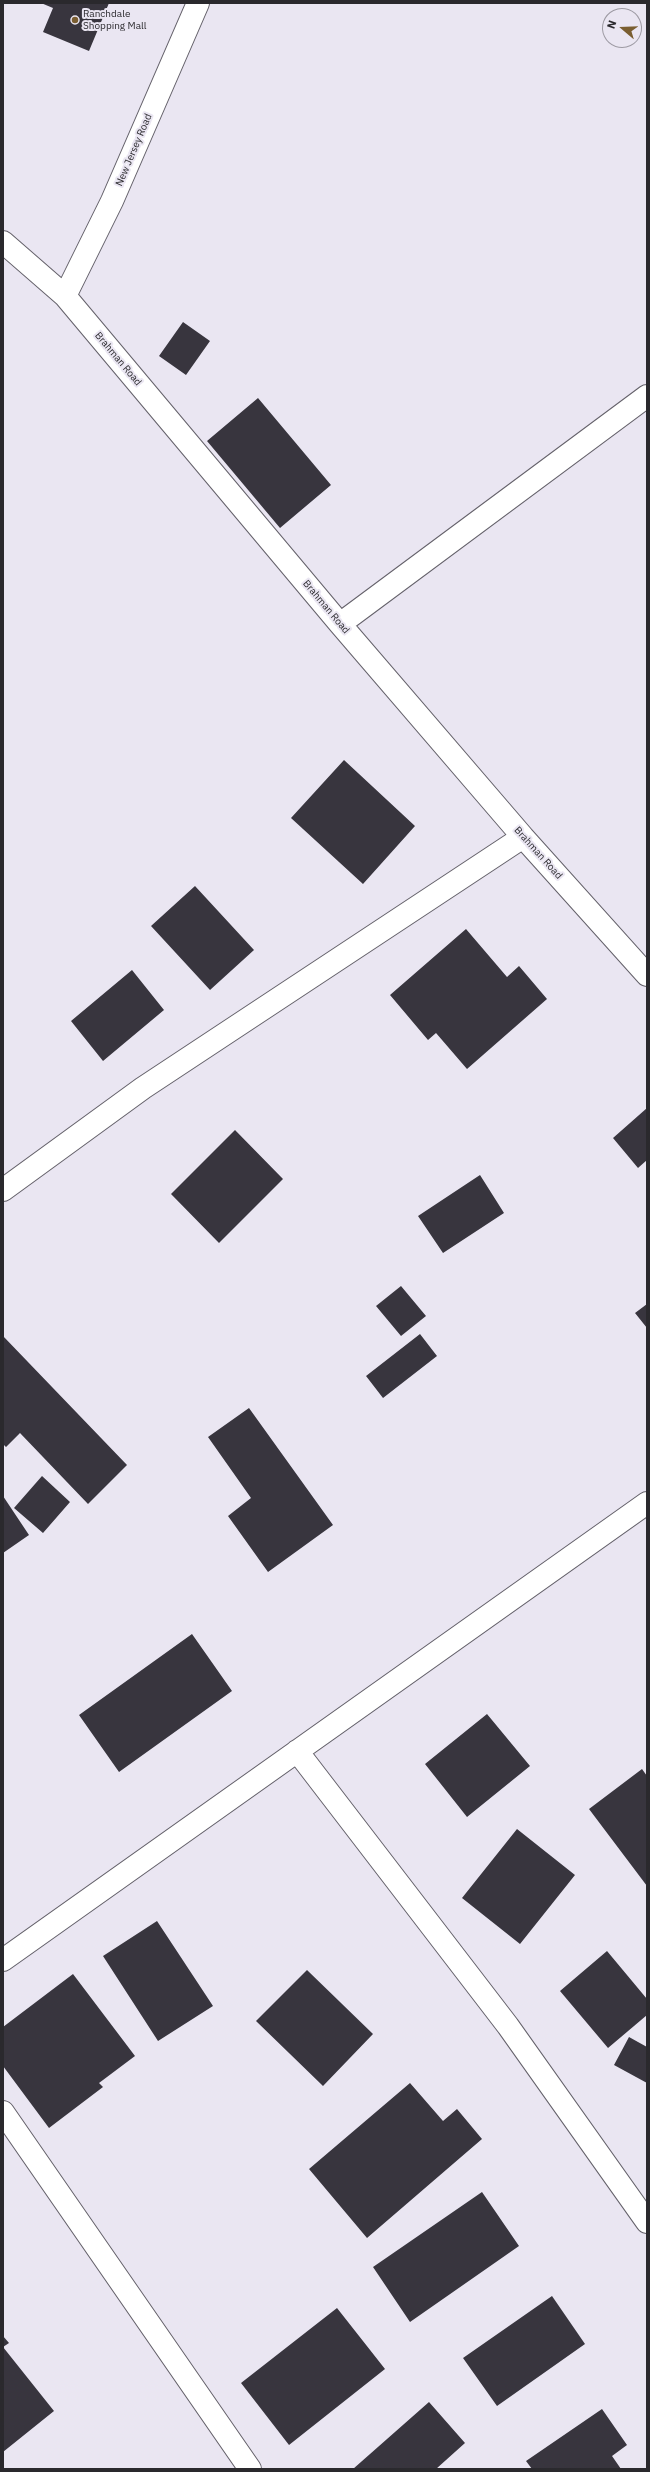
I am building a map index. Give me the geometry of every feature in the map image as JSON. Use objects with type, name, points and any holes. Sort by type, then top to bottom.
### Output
[{"type":"street","name":"New Jersey Road","points":[[65,296],[112,201],[198,3]]},
{"type":"street","name":"Brahman Road","points":[[3,243],[65,296],[340,624],[523,837],[647,976]]},
{"type":"street","points":[[340,624],[647,396]]},
{"type":"street","points":[[3,1190],[143,1088],[523,837]]},
{"type":"street","points":[[3,1960],[647,1503]]},
{"type":"street","points":[[297,1751],[508,2026],[647,2222]]},
{"type":"street","points":[[3,2112],[250,2469]]},
{"type":"building","name":"Ranchdale Shopping Mall","points":[[41,3],[109,3],[89,51],[43,32],[53,8]]},
{"type":"building","points":[[183,322],[210,341],[186,375],[159,356]]},
{"type":"building","points":[[258,398],[331,485],[280,528],[207,441]]},
{"type":"building","points":[[344,760],[415,826],[363,884],[291,818]]},
{"type":"building","points":[[195,886],[254,950],[210,990],[151,926]]},
{"type":"building","points":[[466,929],[507,977],[519,966],[547,999],[467,1069],[436,1033],[428,1040],[390,995]]},
{"type":"building","points":[[132,970],[164,1010],[103,1061],[71,1021]]},
{"type":"building","points":[[647,1108],[647,1160],[638,1168],[613,1138]]},
{"type":"building","points":[[235,1130],[283,1179],[219,1243],[171,1194]]},
{"type":"building","points":[[480,1175],[504,1213],[443,1253],[418,1216]]},
{"type":"building","points":[[401,1286],[426,1316],[401,1336],[376,1306]]},
{"type":"building","points":[[647,1304],[647,1328],[635,1313]]},
{"type":"building","points":[[420,1334],[437,1356],[383,1398],[366,1376]]},
{"type":"building","points":[[3,1336],[127,1465],[88,1504],[20,1433],[6,1447],[3,1444]]},
{"type":"building","points":[[249,1408],[333,1525],[268,1572],[228,1516],[251,1498],[208,1437]]},
{"type":"building","points":[[42,1476],[70,1502],[43,1533],[14,1508]]},
{"type":"building","points":[[3,1496],[29,1535],[3,1553]]},
{"type":"building","points":[[192,1634],[232,1691],[119,1772],[79,1715]]},
{"type":"building","points":[[487,1714],[530,1766],[467,1817],[425,1764]]},
{"type":"building","points":[[642,1769],[647,1776],[647,1886],[589,1809]]},
{"type":"building","points":[[517,1829],[575,1875],[520,1944],[462,1898]]},
{"type":"building","points":[[157,1921],[213,2006],[158,2041],[103,1956]]},
{"type":"building","points":[[607,1951],[647,1999],[647,2015],[608,2048],[560,1991]]},
{"type":"building","points":[[307,1970],[373,2034],[323,2086],[256,2021]]},
{"type":"building","points":[[73,1974],[135,2056],[99,2083],[103,2087],[49,2128],[3,2066],[3,2027]]},
{"type":"building","points":[[629,2037],[647,2047],[647,2083],[614,2065]]},
{"type":"building","points":[[410,2083],[443,2121],[457,2109],[482,2139],[367,2238],[309,2169]]},
{"type":"building","points":[[482,2192],[519,2246],[410,2322],[373,2267]]},
{"type":"building","points":[[552,2296],[585,2344],[497,2406],[463,2358]]},
{"type":"building","points":[[337,2308],[385,2369],[289,2445],[241,2383]]},
{"type":"building","points":[[3,2336],[9,2343],[3,2347]]},
{"type":"building","points":[[3,2347],[54,2411],[3,2452]]},
{"type":"building","points":[[429,2402],[465,2443],[436,2469],[353,2469]]},
{"type":"building","points":[[602,2409],[627,2445],[612,2456],[621,2469],[532,2469],[526,2461]]},
{"type":"place","name":"Ranchdale Shopping Mall","points":[[75,20]]}]
